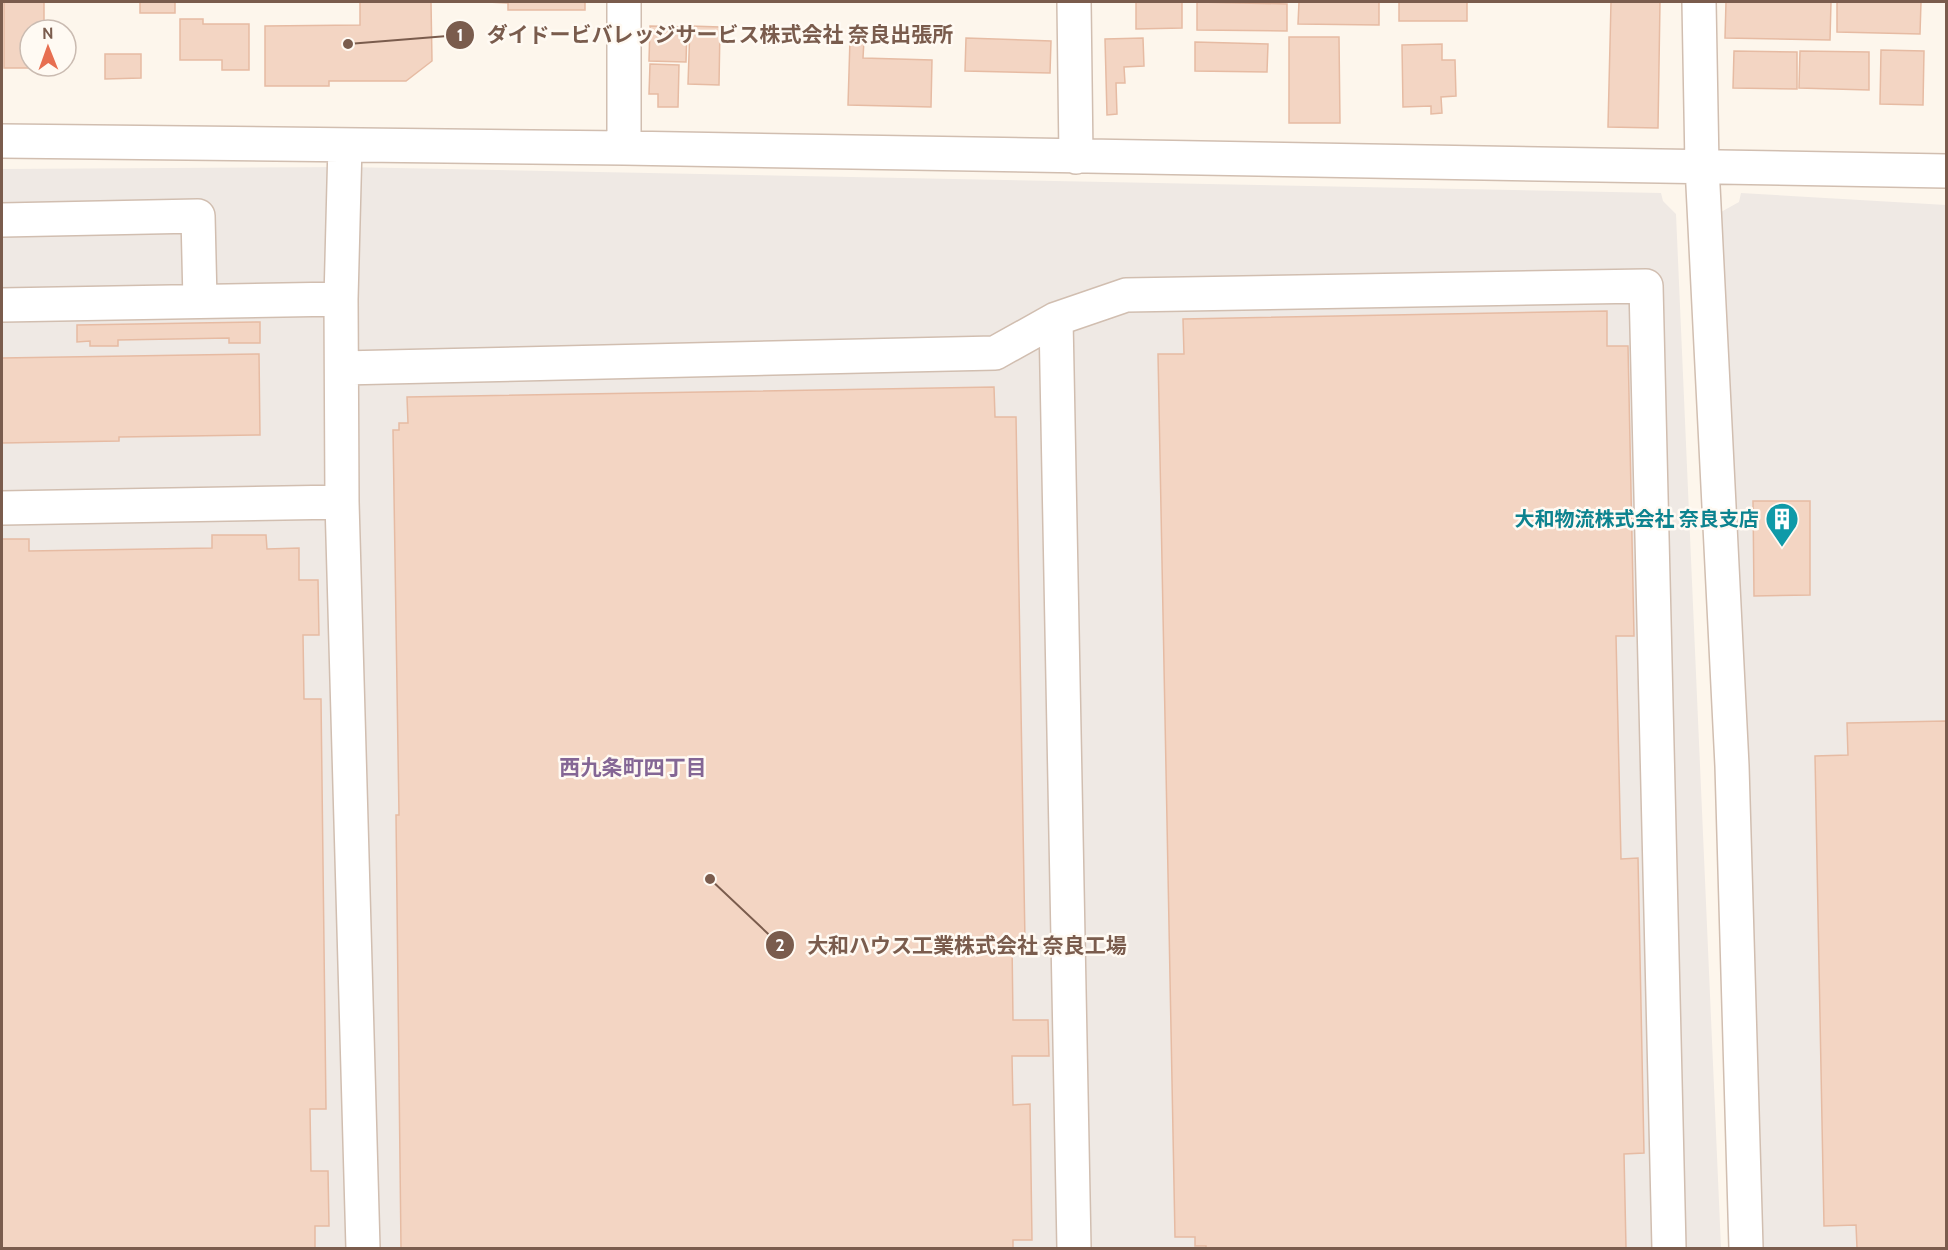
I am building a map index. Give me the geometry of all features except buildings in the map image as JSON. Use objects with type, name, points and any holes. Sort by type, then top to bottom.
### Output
[{"type":"street","points":[[624,2],[624,148]]},
{"type":"street","points":[[1074,2],[1076,158]]},
{"type":"street","points":[[1699,2],[1702,166],[1732,766],[1746,1248]]},
{"type":"street","points":[[2,141],[624,148],[1076,158],[1947,171]]},
{"type":"street","points":[[345,145],[341,299],[342,502],[363,1248]]},
{"type":"street","points":[[2,220],[198,216],[200,301]]},
{"type":"street","points":[[342,368],[995,353],[1056,319],[1126,296],[1646,286],[1669,1248]]},
{"type":"street","points":[[2,305],[341,299]]},
{"type":"street","points":[[1056,319],[1074,1248]]},
{"type":"street","points":[[2,508],[342,502]]},
{"type":"shaded area","points":[[345,167],[1661,193],[1663,201],[1676,214],[1721,1248],[2,1248],[2,169]]},
{"type":"shaded area","points":[[1741,193],[1946,205],[1946,1248],[1763,1248],[1721,212],[1739,202]]},
{"type":"place","name":"ダイドービバレッジサービス株式会社 奈良出張所","points":[[348,44]]},
{"type":"place","name":"大和物流株式会社 奈良支店","points":[[1782,548]]},
{"type":"place","name":"大和ハウス工業株式会社 奈良工場","points":[[710,879]]},
{"type":"district","name":"西九条町四丁目","points":[[633,767]]}]
